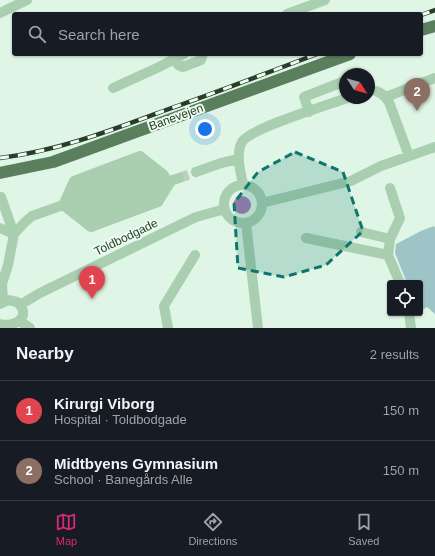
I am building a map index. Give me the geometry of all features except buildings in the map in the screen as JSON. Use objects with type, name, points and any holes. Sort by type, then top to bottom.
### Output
[{"type":"main road","points":[[423,29],[435,26]]},
{"type":"main road","name":"Banevejen","points":[[0,173],[53,162],[344,56]]},
{"type":"street","points":[[0,13],[27,0]]},
{"type":"street","points":[[292,12],[325,0]]},
{"type":"street","points":[[180,56],[178,65],[183,67],[201,60],[202,56]]},
{"type":"street","points":[[112,88],[160,67],[180,56]]},
{"type":"street","points":[[378,93],[435,78]]},
{"type":"street","points":[[309,112],[304,97],[339,83]]},
{"type":"street","points":[[378,93],[389,102],[409,156]]},
{"type":"street","points":[[243,185],[239,159],[240,147],[247,136],[282,121],[339,101]]},
{"type":"street","points":[[262,203],[351,181],[381,166],[435,147]]},
{"type":"street","points":[[63,205],[74,181],[140,156],[175,180]]},
{"type":"street","points":[[201,170],[239,159]]},
{"type":"street","points":[[14,234],[32,216],[63,205],[79,196],[146,171],[175,180]]},
{"type":"street","points":[[63,205],[85,212],[175,180]]},
{"type":"street","points":[[63,205],[91,227],[158,202],[175,180]]},
{"type":"street","points":[[243,185],[254,188],[259,193],[262,203],[261,211],[258,216],[246,222],[233,220],[228,216],[225,209],[225,198],[228,193],[234,187],[243,185]]},
{"type":"street","points":[[390,188],[400,218],[390,239],[388,255],[399,280]]},
{"type":"street","points":[[0,197],[1,196],[14,234],[8,265],[2,284],[2,302],[12,300],[20,305],[23,310],[21,322],[16,326],[11,328],[0,324]]},
{"type":"street","name":"Toldbodgade","points":[[20,305],[40,293],[196,217],[225,209]]},
{"type":"street","points":[[246,222],[258,328]]},
{"type":"street","points":[[0,228],[14,234]]},
{"type":"street","points":[[362,232],[390,239]]},
{"type":"street","points":[[306,238],[388,255]]},
{"type":"street","points":[[168,328],[164,306],[195,256]]},
{"type":"street","points":[[409,316],[411,328]]},
{"type":"street","points":[[21,322],[30,328]]},
{"type":"highlighted area","points":[[295,152],[343,172],[363,231],[326,265],[284,277],[238,268],[234,203],[258,172]]},
{"type":"shaded area","points":[[242,196],[248,199],[251,205],[248,211],[242,214],[236,211],[233,205],[236,199]]},
{"type":"shaded area","points":[[434,226],[435,228],[435,314],[427,307],[423,310],[423,280],[406,280],[395,253],[396,244]]},
{"type":"tunnel","points":[[179,178],[196,172]]},
{"type":"railway","points":[[423,14],[435,10]]},
{"type":"railway","points":[[0,158],[22,155],[84,139],[312,56]]},
{"type":"place","name":"Midtbyens Gymnasium","points":[[417,111]]},
{"type":"place","name":"Kirurgi Viborg","points":[[92,299]]}]
